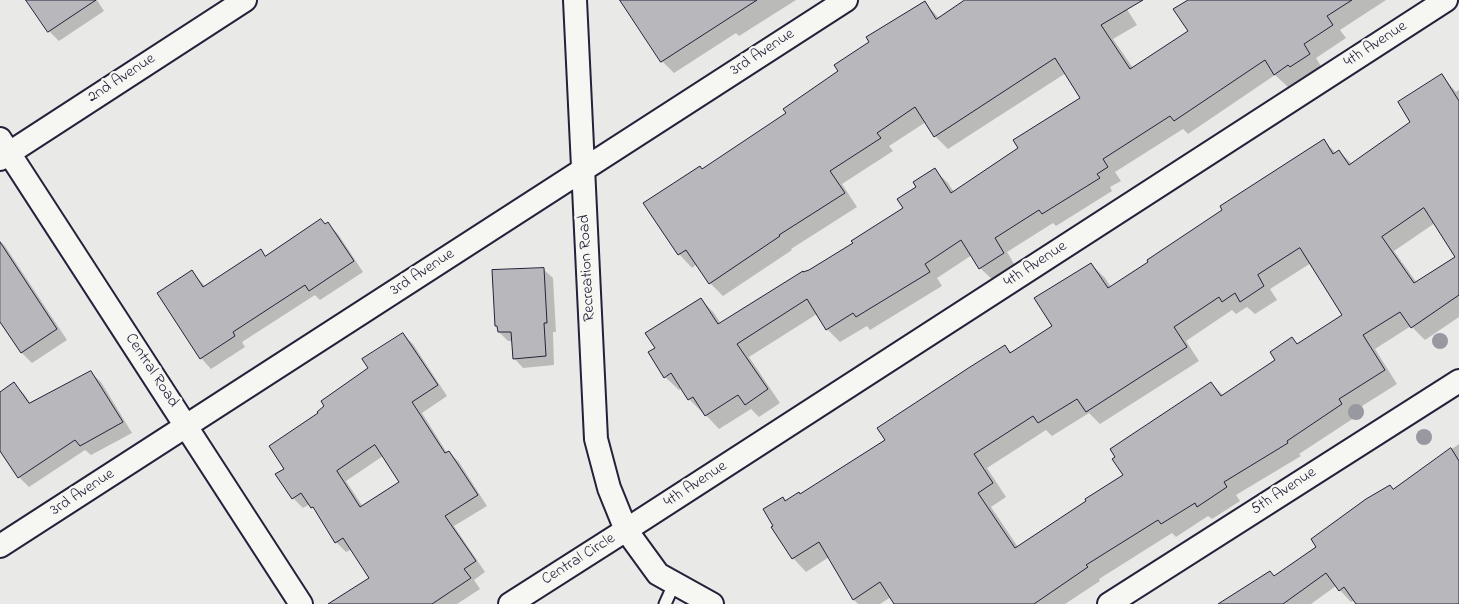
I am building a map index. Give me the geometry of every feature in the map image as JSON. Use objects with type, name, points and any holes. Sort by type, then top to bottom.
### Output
[{"type":"street","name":"2nd Avenue","points":[[3,151],[34,136],[245,0]]},
{"type":"street","name":"Recreation Road","points":[[575,0],[596,439],[609,488],[626,530]]},
{"type":"street","name":"3rd Avenue","points":[[0,546],[846,0]]},
{"type":"street","name":"4th Avenue","points":[[626,530],[1446,0]]},
{"type":"street","name":"Central Road","points":[[3,151],[187,427],[302,604]]},
{"type":"street","name":"5th Avenue","points":[[1109,604],[1459,381]]},
{"type":"street","name":"Central Circle","points":[[510,604],[626,530],[658,574],[669,594],[712,604]]},
{"type":"building","points":[[26,0],[96,0],[48,32]]},
{"type":"building","points":[[620,0],[757,0],[661,62]]},
{"type":"building","points":[[965,0],[1143,0],[1101,25],[1130,69],[1188,31],[1173,9],[1188,0],[1352,0],[1327,16],[1333,25],[1304,44],[1310,54],[1290,67],[1288,65],[1274,75],[1265,60],[1174,121],[1170,116],[1103,159],[1108,167],[1097,174],[1100,178],[1042,214],[1039,210],[995,238],[1004,253],[979,269],[961,240],[925,264],[930,272],[856,317],[853,313],[826,330],[807,299],[737,344],[768,389],[745,405],[738,395],[705,416],[693,397],[688,400],[671,373],[664,378],[648,352],[655,348],[645,333],[701,298],[718,324],[803,271],[809,270],[853,243],[851,241],[903,208],[897,199],[916,187],[913,182],[935,168],[951,193],[1018,148],[1013,140],[1080,98],[1055,58],[934,137],[915,107],[877,133],[881,138],[830,171],[845,193],[779,235],[709,284],[686,250],[678,255],[643,203],[700,166],[702,169],[786,113],[783,109],[838,71],[834,65],[869,42],[866,37],[925,1],[936,19]]},
{"type":"building","points":[[1442,74],[1459,101],[1459,295],[1411,328],[1400,312],[1363,335],[1385,370],[1339,399],[1342,404],[1287,441],[1288,443],[1224,482],[1227,487],[1197,507],[1195,503],[1161,524],[1158,520],[1086,565],[1088,567],[1034,604],[894,604],[880,582],[853,600],[819,542],[792,559],[771,527],[773,526],[763,509],[783,497],[785,501],[799,492],[800,494],[885,440],[877,428],[970,367],[1005,345],[1010,353],[1052,326],[1034,298],[1091,263],[1108,288],[1222,210],[1220,206],[1324,139],[1333,154],[1339,150],[1349,165],[1410,122],[1398,102]],"holes":[[[1424,208],[1455,257],[1414,283],[1382,237]],[[1300,248],[1342,315],[1297,344],[1292,337],[1270,352],[1275,360],[1221,396],[1211,382],[1110,449],[1115,457],[1112,459],[1123,475],[1015,548],[978,493],[993,483],[974,454],[1033,416],[1038,423],[1077,399],[1086,412],[1187,347],[1174,327],[1219,297],[1222,302],[1235,293],[1240,302],[1264,286],[1258,275]]]},
{"type":"building","points":[[321,219],[325,224],[328,222],[354,261],[309,291],[305,285],[233,332],[235,336],[200,359],[157,293],[192,270],[203,287],[261,249],[265,256]]},
{"type":"building","points":[[0,242],[57,329],[21,353],[0,322]]},
{"type":"building","points":[[544,268],[547,323],[544,323],[546,356],[513,359],[511,332],[498,332],[497,326],[495,326],[492,270]]},
{"type":"building","points":[[403,333],[438,385],[412,402],[445,453],[449,451],[478,495],[445,516],[476,561],[464,569],[471,578],[432,604],[328,604],[369,578],[343,538],[335,543],[313,507],[311,508],[301,493],[292,499],[275,474],[284,469],[269,446],[318,413],[324,406],[321,401],[368,368],[362,359]],"holes":[[[375,445],[399,482],[360,507],[337,471]]]},
{"type":"building","points":[[91,371],[123,422],[80,446],[75,440],[18,478],[0,451],[0,392],[14,382],[29,403]]},
{"type":"building","points":[[1451,448],[1459,461],[1459,604],[1356,604],[1344,587],[1339,591],[1326,573],[1283,604],[1218,604],[1270,571],[1274,576],[1316,547],[1311,539],[1366,499],[1390,485],[1393,489]]}]
